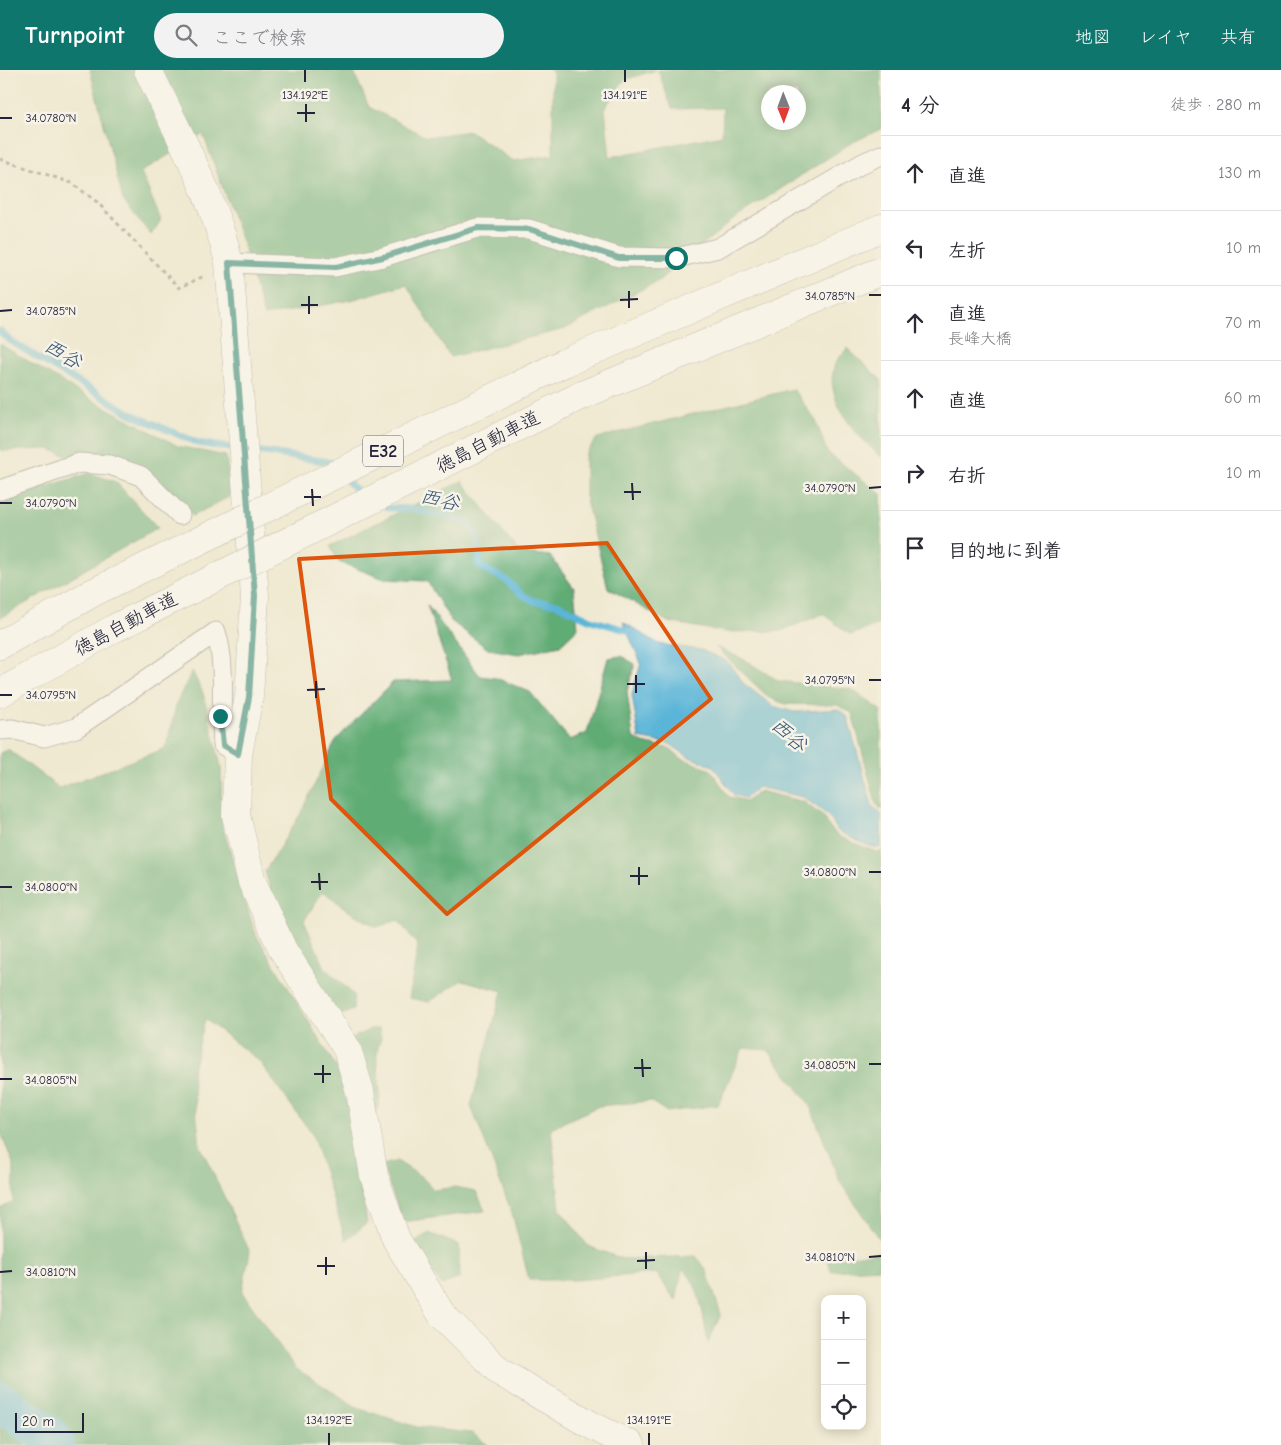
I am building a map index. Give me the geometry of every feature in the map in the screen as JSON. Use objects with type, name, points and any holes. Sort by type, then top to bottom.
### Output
[{"type":"main road","points":[[148,70],[207,196],[224,242],[229,263],[255,596],[249,697],[238,754],[236,815],[252,882],[283,950],[347,1049],[360,1091],[374,1176],[396,1239],[442,1315],[500,1372],[591,1425],[631,1445]]},
{"type":"main road","name":"徳島自動車道","points":[[0,645],[94,592],[564,363],[881,228]]},
{"type":"main road","name":"徳島自動車道","points":[[6,690],[115,628],[580,396],[881,271]]},
{"type":"street","points":[[229,263],[336,267],[383,257],[478,228],[529,229],[619,258],[676,258],[718,248],[863,163],[881,155]]},
{"type":"street","points":[[0,490],[79,463],[110,465],[141,476],[180,515]]},
{"type":"street","points":[[0,730],[12,729],[44,736],[76,728],[216,632],[222,650],[220,716],[223,745],[238,754]]},
{"type":"path","points":[[0,159],[72,183],[97,202],[179,288],[229,263]]},
{"type":"highlighted area","points":[[607,543],[711,699],[447,914],[331,799],[299,559]]},
{"type":"green space","points":[[90,70],[353,70],[369,107],[426,137],[470,131],[513,161],[553,155],[553,73],[550,70],[656,70],[624,80],[605,108],[610,157],[722,135],[723,108],[672,109],[658,70],[881,70],[881,129],[851,143],[733,220],[658,281],[565,329],[450,357],[406,284],[351,300],[264,316],[244,247],[203,134],[141,172],[161,220],[151,235],[123,200]]},
{"type":"green space","points":[[0,344],[92,400],[178,446],[226,456],[231,496],[192,516],[152,473],[129,462],[99,454],[73,458],[49,449],[3,451],[0,449]]},
{"type":"green space","points":[[847,348],[881,380],[881,457],[852,428],[844,416],[833,390],[832,377],[835,364]]},
{"type":"green space","points":[[793,389],[816,421],[827,452],[881,494],[881,623],[851,635],[823,614],[780,631],[725,632],[668,622],[608,588],[585,496],[585,454],[597,438]]},
{"type":"green space","points":[[90,473],[116,482],[158,528],[0,618],[0,501]]},
{"type":"green space","points":[[462,481],[519,552],[550,556],[574,588],[578,628],[560,645],[519,654],[488,649],[451,621],[427,581],[384,579],[339,562],[330,546]]},
{"type":"green space","points":[[427,605],[480,676],[496,678],[530,692],[570,740],[587,733],[608,658],[621,656],[635,664],[627,691],[633,737],[643,743],[671,749],[681,758],[711,770],[729,797],[747,801],[760,791],[804,802],[825,818],[827,824],[838,836],[876,852],[881,851],[881,1242],[840,1182],[810,1105],[768,1050],[743,1048],[718,1105],[667,1112],[650,1101],[599,1106],[551,1128],[560,1209],[588,1246],[623,1259],[696,1256],[706,1269],[721,1314],[708,1343],[697,1292],[688,1274],[682,1269],[676,1301],[656,1273],[576,1280],[529,1280],[512,1213],[471,1106],[502,991],[462,980],[429,1002],[409,998],[418,946],[398,920],[377,927],[350,912],[323,891],[304,921],[325,968],[354,995],[353,1010],[337,1017],[276,910],[265,871],[301,813],[336,740],[393,682],[452,680]]},
{"type":"green space","points":[[716,647],[743,659],[779,681],[851,689],[881,710],[881,809],[876,804],[852,713],[837,705],[786,704],[769,698]]},
{"type":"green space","points":[[192,671],[203,693],[221,766],[222,824],[255,933],[338,1070],[353,1128],[367,1223],[346,1240],[312,1134],[259,1061],[205,1019],[192,1074],[200,1145],[250,1252],[242,1292],[295,1368],[360,1409],[417,1427],[472,1433],[488,1445],[0,1445],[0,1209],[13,1202],[14,1166],[0,1131],[0,753],[8,749],[59,788],[166,748],[177,702]]},
{"type":"green space","points":[[370,1029],[379,1029],[381,1039],[377,1058],[380,1097],[374,1117],[352,1038]]},
{"type":"green space","points":[[397,1161],[422,1177],[434,1190],[455,1187],[476,1191],[485,1211],[403,1222],[382,1165]]},
{"type":"green space","points":[[429,1233],[459,1245],[460,1278],[442,1285],[423,1262],[413,1244]]},
{"type":"green space","points":[[881,1252],[881,1268],[831,1271],[828,1259]]},
{"type":"water","points":[[623,622],[659,644],[701,650],[727,661],[744,684],[773,706],[794,712],[838,709],[847,716],[872,805],[881,814],[881,847],[877,848],[864,844],[838,831],[828,815],[803,797],[758,787],[746,798],[734,795],[713,766],[689,757],[670,744],[639,738],[632,695],[641,663]]},
{"type":"waterway","name":"西谷","points":[[0,331],[9,340],[131,414],[198,443],[237,449]]},
{"type":"waterway","name":"西谷","points":[[250,450],[330,462],[336,468]]},
{"type":"waterway","name":"西谷","points":[[343,476],[354,488],[367,496]]},
{"type":"waterway","name":"西谷","points":[[381,503],[389,508],[413,509],[470,523],[479,544],[479,566],[506,580],[521,594],[534,601],[557,604],[591,620],[633,632]]},
{"type":"waterway","points":[[0,1402],[49,1436],[55,1445]]},
{"type":"route","points":[[220,716],[223,745],[238,754],[249,697],[255,596],[229,263],[336,267],[383,257],[478,228],[529,229],[619,258],[676,258]]}]
